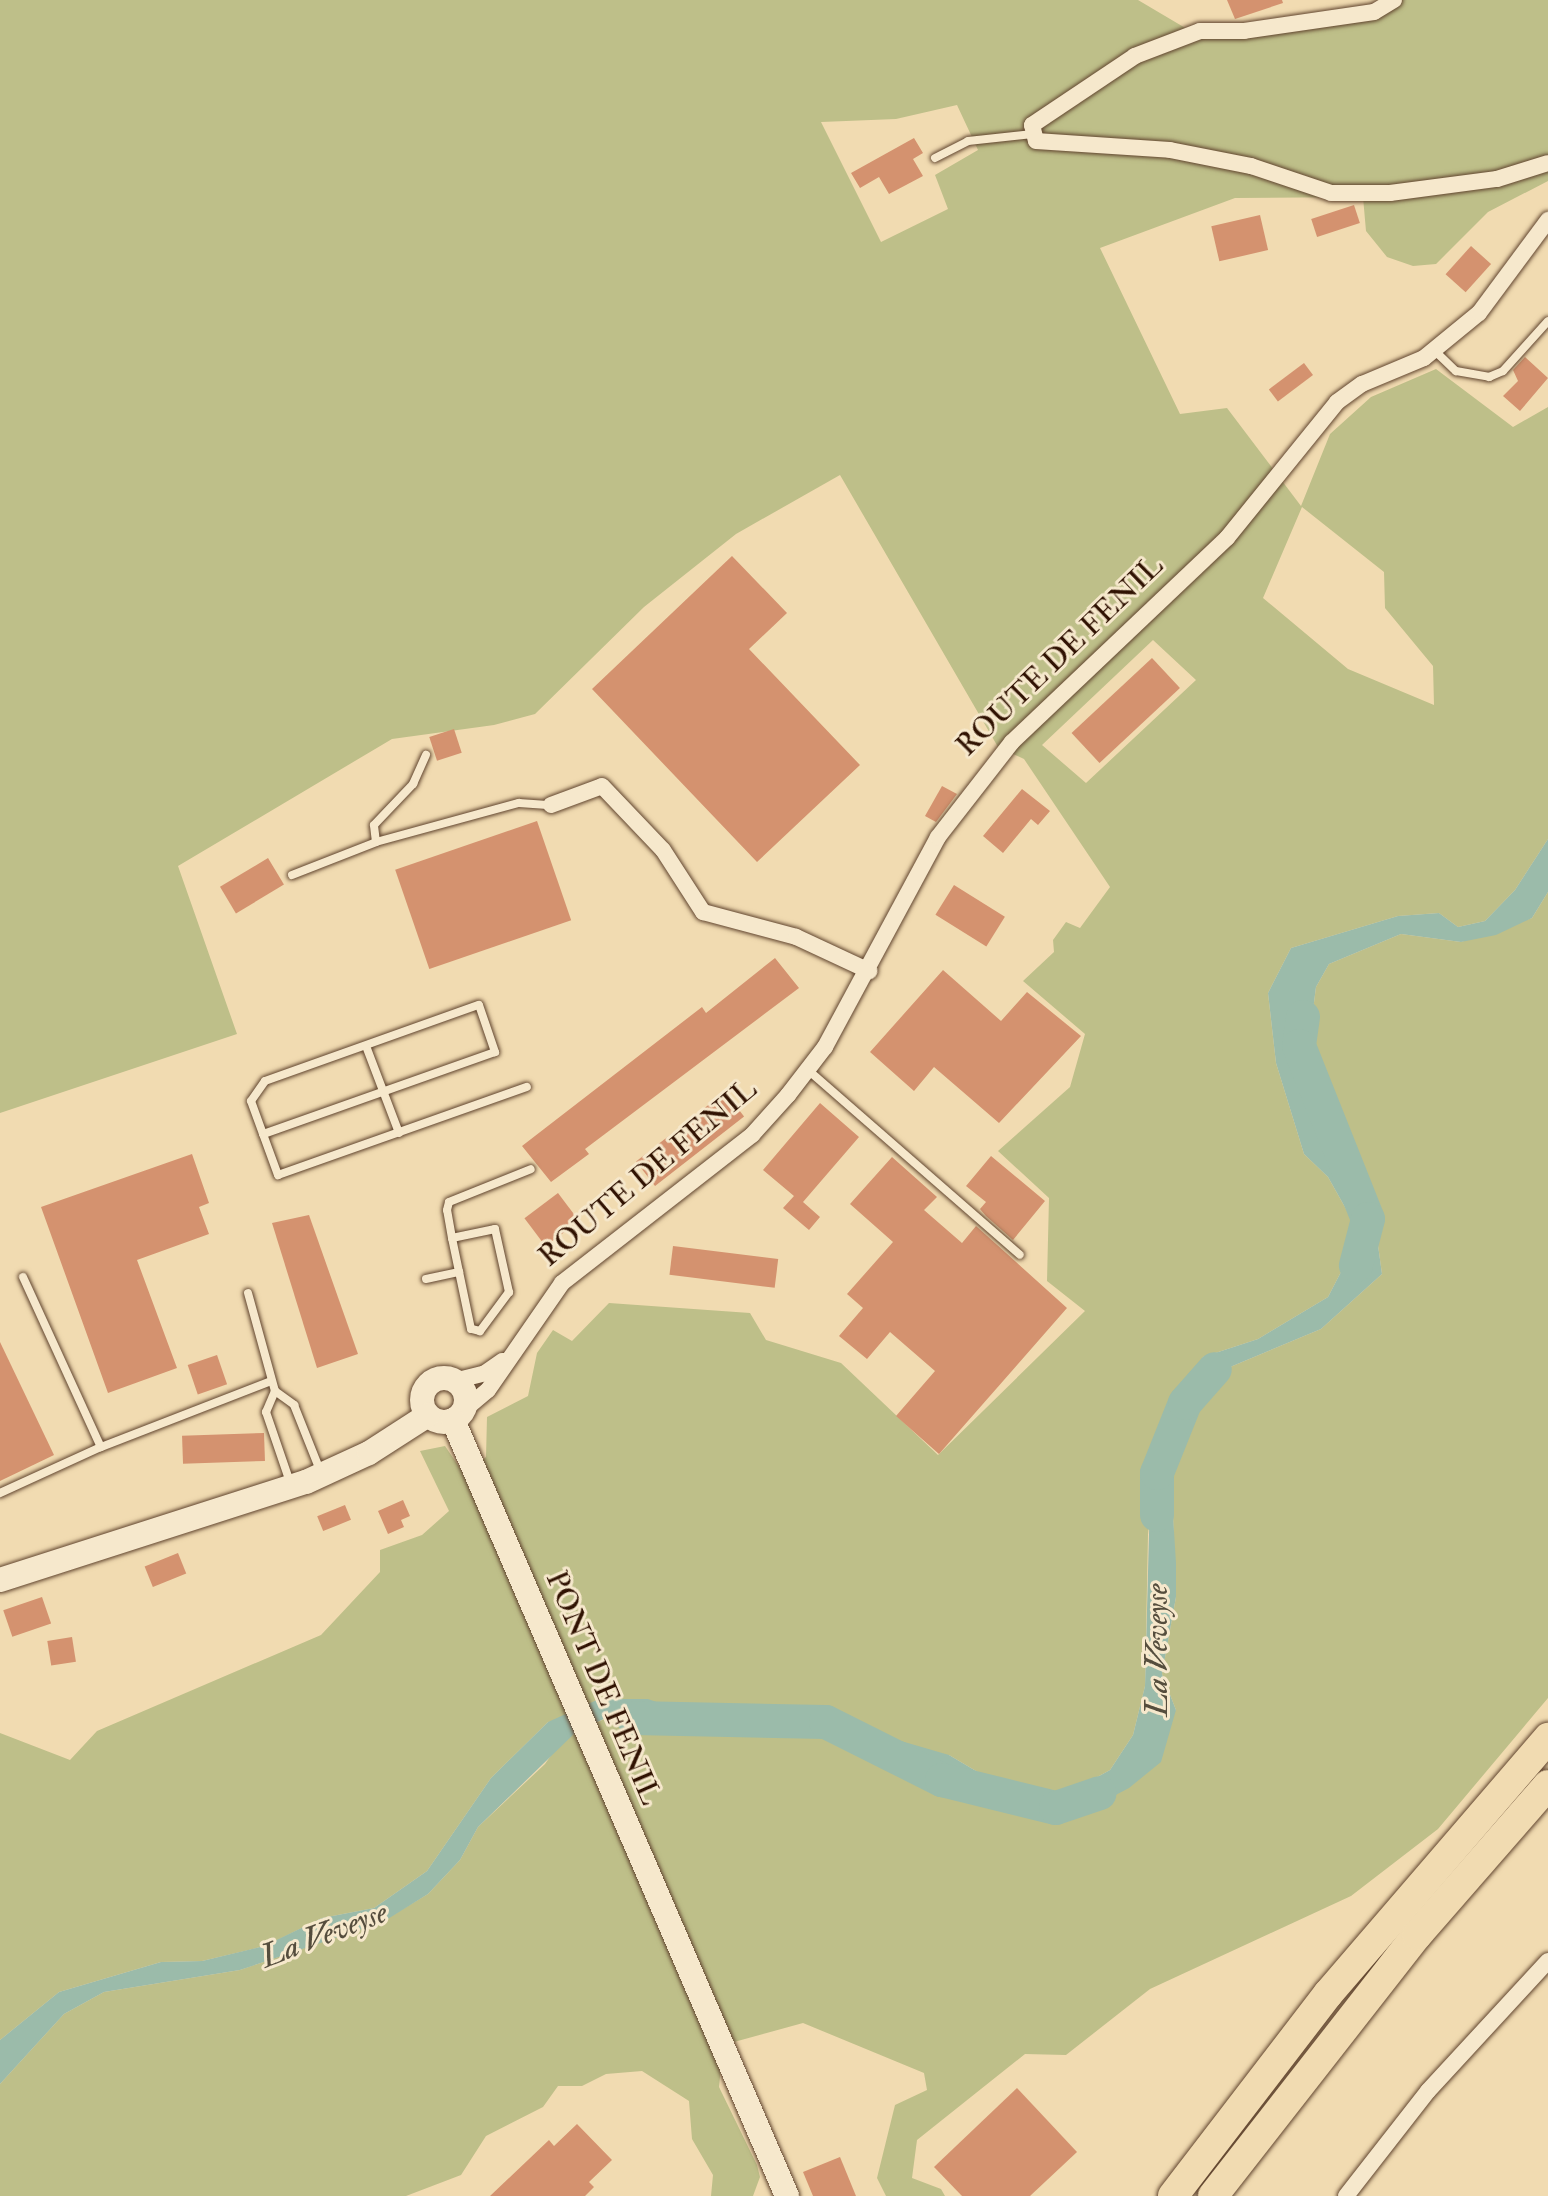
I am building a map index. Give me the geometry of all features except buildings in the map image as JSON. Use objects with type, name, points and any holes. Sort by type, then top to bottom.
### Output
[{"type":"highway","points":[[1173,2196],[1337,1983],[1548,1738]]},
{"type":"highway","points":[[1213,2196],[1379,1981],[1548,1785]]},
{"type":"street","points":[[1394,0],[1374,12],[1244,31],[1200,31],[1122,64],[1032,125],[1036,141],[1184,152],[1251,166],[1331,193],[1390,193],[1497,179],[1548,163]]},
{"type":"street","name":"ROUTE DE FENIL","points":[[458,1415],[488,1390],[506,1357],[562,1283],[752,1135],[808,1070],[869,971],[938,837],[1012,742],[1227,538],[1337,402],[1362,384],[1435,351],[1479,313],[1548,220]]},
{"type":"street","points":[[551,805],[602,786],[663,850],[703,912],[796,937],[869,971]]},
{"type":"street","name":"ROUTE DE FENIL","points":[[454,1381],[485,1373],[506,1357]]},
{"type":"street","points":[[0,1580],[322,1475],[369,1453],[428,1415],[458,1415],[466,1396],[454,1381],[438,1380],[427,1388],[423,1401],[428,1415]]},
{"type":"street","name":"PONT DE FENIL","points":[[458,1415],[468,1456],[787,2196]]},
{"type":"street","points":[[1346,2196],[1428,2091],[1548,1961]]},
{"type":"lane","points":[[935,158],[968,141],[1034,134]]},
{"type":"lane","points":[[1435,351],[1456,371],[1489,377],[1503,371],[1548,321]]},
{"type":"lane","points":[[376,842],[374,825],[413,784],[426,755]]},
{"type":"lane","points":[[292,875],[376,842],[519,803],[551,805]]},
{"type":"lane","points":[[263,1134],[495,1052],[479,1005],[265,1081],[251,1101],[263,1134],[278,1175],[527,1087]]},
{"type":"lane","points":[[366,1046],[399,1133]]},
{"type":"lane","points":[[808,1070],[1020,1255]]},
{"type":"lane","points":[[452,1238],[495,1229],[509,1292],[480,1331],[471,1329],[452,1238],[449,1202],[531,1169]]},
{"type":"lane","points":[[426,1279],[459,1272]]},
{"type":"lane","points":[[23,1277],[101,1447]]},
{"type":"lane","points":[[248,1293],[275,1391],[294,1405],[322,1475]]},
{"type":"lane","points":[[0,1493],[101,1447],[271,1381]]},
{"type":"lane","points":[[275,1391],[266,1412],[292,1486]]},
{"type":"green space","points":[[0,0],[1138,0],[1187,29],[1244,31],[1394,0],[1548,0],[1548,181],[1488,212],[1436,264],[1413,266],[1387,257],[1366,231],[1363,197],[1235,198],[1100,248],[1180,414],[1227,408],[1301,506],[1330,434],[1371,397],[1436,369],[1513,427],[1548,407],[1548,839],[1515,890],[1485,921],[1458,927],[1439,913],[1398,916],[1291,948],[1268,993],[1276,1063],[1304,1154],[1328,1177],[1355,1225],[1343,1268],[1328,1297],[1258,1339],[1203,1357],[1157,1435],[1148,1535],[1145,1686],[1133,1735],[1110,1770],[1079,1787],[1044,1794],[993,1781],[949,1755],[887,1769],[1056,1808],[1087,1810],[1176,1710],[1162,1674],[1176,1597],[1173,1515],[1157,1473],[1185,1403],[1223,1370],[1321,1329],[1382,1274],[1378,1245],[1305,1073],[1316,987],[1329,964],[1401,934],[1461,942],[1532,918],[1548,892],[1548,1698],[1438,1829],[1351,1896],[1150,1989],[1066,2055],[1025,2054],[917,2140],[912,2178],[941,2189],[945,2196],[886,2196],[877,2178],[895,2105],[927,2090],[924,2073],[803,2023],[734,2042],[722,2056],[719,2087],[760,2177],[753,2196],[711,2196],[713,2175],[692,2139],[689,2101],[642,2071],[606,2074],[582,2086],[558,2086],[543,2107],[486,2136],[461,2175],[406,2196],[0,2196],[0,2084],[64,2014],[104,1992],[240,1970],[383,1921],[428,1894],[460,1860],[478,1827],[545,1764],[561,1741],[606,1718],[650,1729],[679,1710],[548,1722],[491,1778],[427,1871],[374,1908],[322,1918],[265,1946],[202,1961],[161,1962],[59,1992],[0,2040],[0,1733],[70,1760],[97,1731],[321,1635],[380,1572],[380,1550],[422,1535],[449,1511],[420,1451],[445,1446],[464,1474],[486,1457],[487,1417],[528,1396],[537,1353],[553,1330],[572,1341],[609,1303],[750,1313],[766,1340],[841,1363],[938,1455],[1085,1311],[1047,1281],[1049,1198],[998,1151],[1070,1087],[1085,1034],[1023,981],[1054,952],[1053,940],[1066,922],[1080,928],[1110,887],[1024,759],[998,747],[840,475],[736,534],[644,607],[535,714],[494,725],[392,739],[178,866],[237,1034],[0,1113]],"holes":[[[957,105],[978,150],[935,175],[948,209],[881,242],[821,122],[896,119]],[[1302,507],[1384,572],[1385,608],[1433,666],[1434,705],[1348,669],[1263,598]],[[1153,640],[1196,680],[1086,783],[1042,745]]]},
{"type":"water","points":[[1548,839],[1548,892],[1532,918],[1496,935],[1461,942],[1401,934],[1329,964],[1316,987],[1305,1073],[1378,1245],[1382,1274],[1321,1329],[1223,1370],[1185,1403],[1157,1473],[1173,1515],[1176,1563],[1176,1597],[1162,1674],[1176,1710],[1161,1762],[1129,1788],[1087,1810],[1056,1808],[887,1769],[848,1747],[831,1730],[836,1722],[949,1755],[993,1781],[1044,1794],[1079,1787],[1110,1770],[1133,1735],[1145,1686],[1150,1496],[1157,1435],[1172,1392],[1203,1357],[1258,1339],[1328,1297],[1343,1268],[1355,1225],[1328,1177],[1304,1154],[1276,1063],[1268,993],[1291,948],[1398,916],[1439,913],[1458,927],[1485,921],[1515,890]]},
{"type":"water","points":[[599,1699],[648,1699],[679,1710],[679,1723],[650,1729],[606,1718],[576,1732],[478,1827],[460,1860],[428,1894],[383,1922],[240,1970],[104,1992],[64,2014],[0,2084],[0,2040],[59,1992],[161,1962],[202,1961],[264,1946],[322,1918],[374,1908],[427,1871],[491,1778],[548,1722]]},
{"type":"waterway","name":"La Veveyse","points":[[1303,1017],[1299,1046],[1368,1219],[1356,1265]]},
{"type":"waterway","name":"La Veveyse","points":[[1157,1515],[1157,1473],[1185,1403],[1215,1369]]},
{"type":"waterway","name":"La Veveyse","points":[[633,1718],[826,1722],[942,1780],[1056,1808],[1100,1793]]}]
